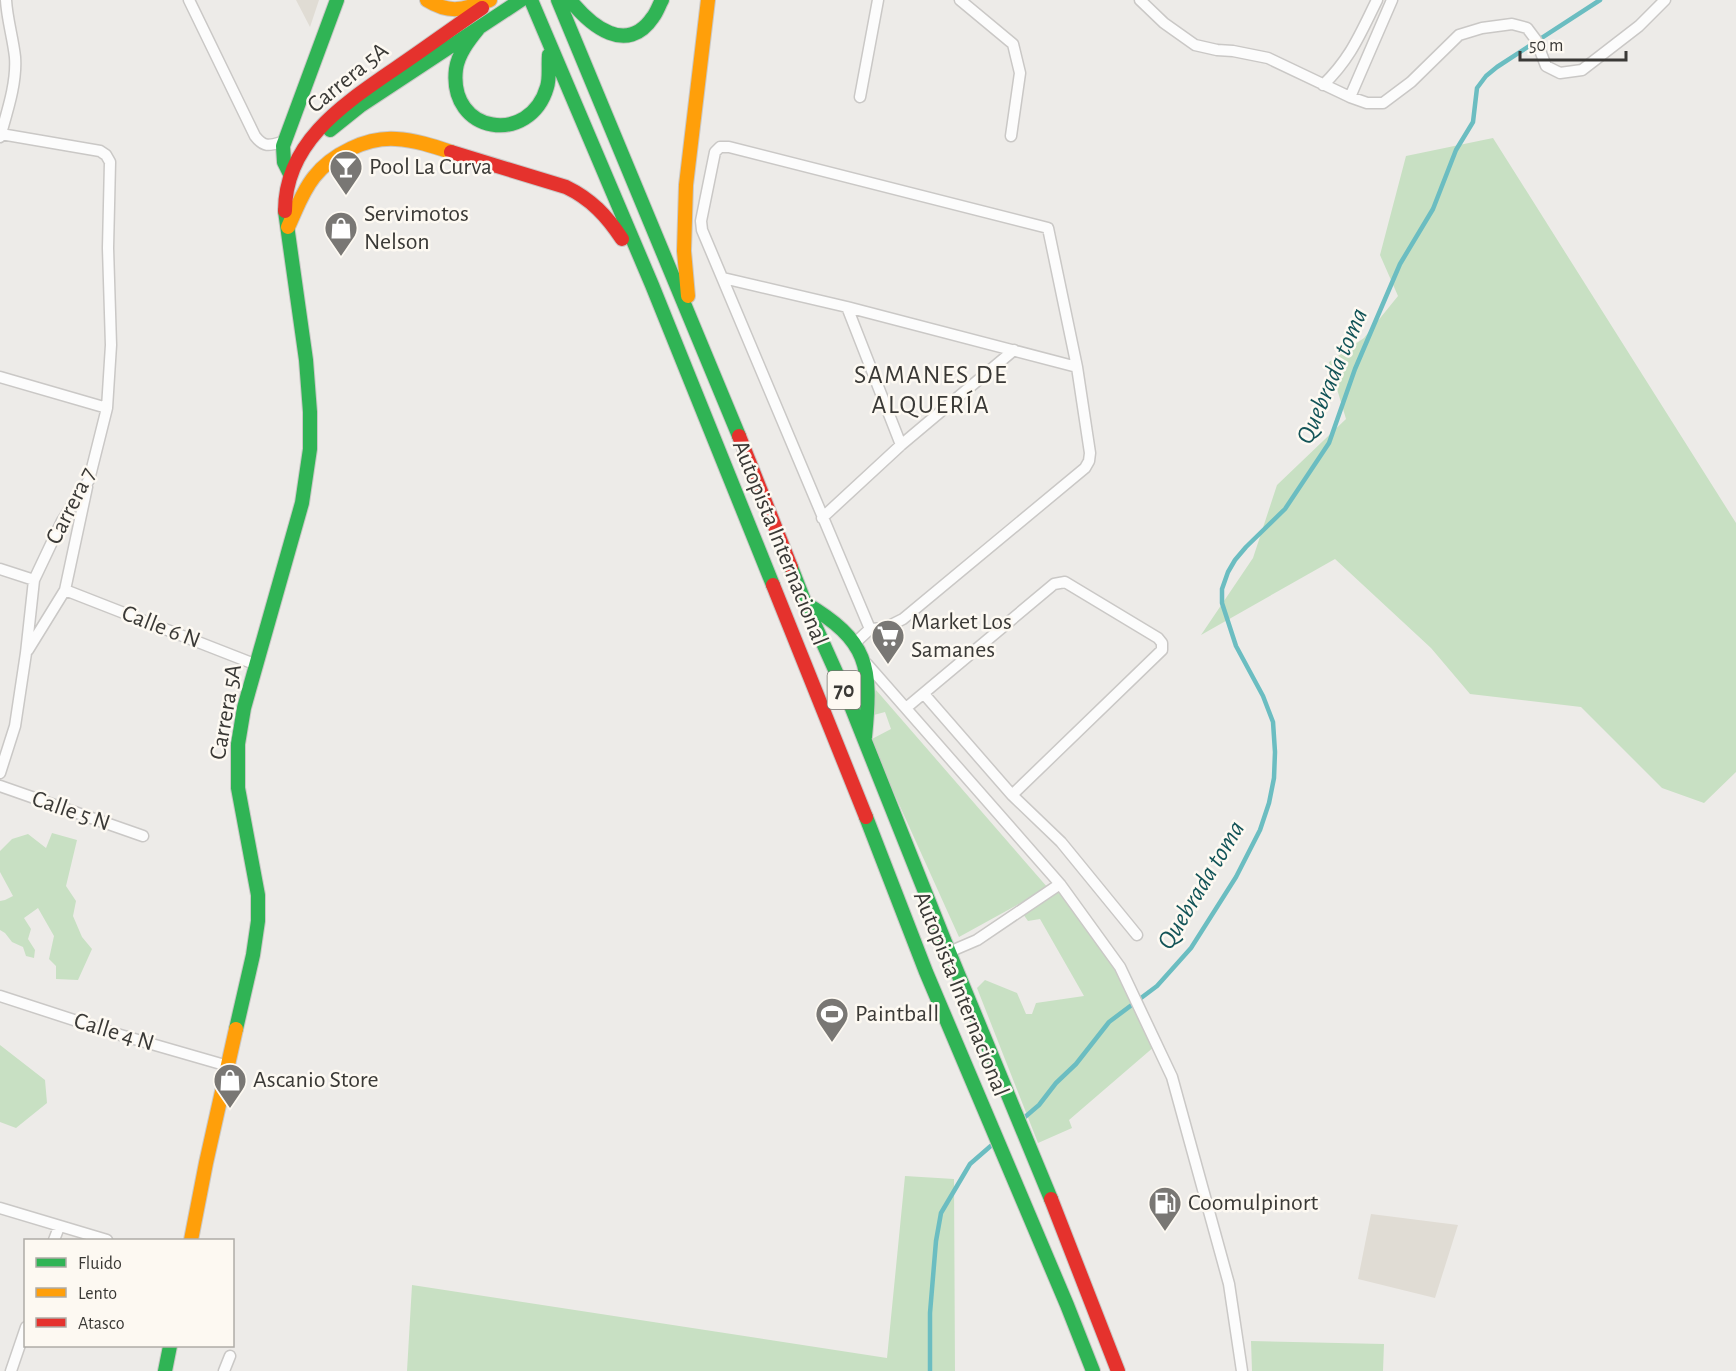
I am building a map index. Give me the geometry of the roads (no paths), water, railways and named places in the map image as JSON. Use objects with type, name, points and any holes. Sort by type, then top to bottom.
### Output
[{"type":"main road","points":[[290,174],[283,159],[285,141],[337,0]]},
{"type":"main road","points":[[427,0],[442,9],[457,11],[492,0]]},
{"type":"main road","name":"Carrera 5A","points":[[191,1239],[253,955],[258,921],[257,887],[238,788],[238,744],[243,717],[302,503],[310,449],[307,370],[285,198],[290,174],[306,145],[344,105],[492,0]]},
{"type":"main road","name":"Carrera 5A","points":[[288,227],[291,202],[302,171],[314,150],[328,133],[360,106],[521,0]]},
{"type":"main road","name":"Autopista Internacional","points":[[531,0],[652,285],[870,826],[926,972],[1093,1371]]},
{"type":"main road","points":[[567,6],[602,30],[624,36],[644,28],[654,17],[662,0]]},
{"type":"main road","points":[[695,332],[684,272],[683,217],[708,0]]},
{"type":"main road","name":"Autopista Internacional","points":[[567,6],[695,332],[805,603],[849,701],[1118,1371]]},
{"type":"main road","points":[[478,29],[469,40],[459,60],[455,86],[460,102],[469,115],[482,123],[496,127],[523,120],[532,114],[541,103],[547,88],[549,72],[545,35]]},
{"type":"main road","points":[[288,227],[306,188],[327,163],[372,142],[391,139],[420,142],[538,177],[584,196],[608,218],[652,285]]},
{"type":"main road","points":[[805,603],[832,619],[856,642],[867,674],[868,693],[864,742]]},
{"type":"main road","points":[[165,1371],[170,1347]]},
{"type":"street","points":[[0,136],[14,80],[15,57],[6,0]]},
{"type":"street","points":[[177,0],[191,4],[260,143],[267,146],[285,141]]},
{"type":"street","points":[[861,97],[878,0]]},
{"type":"street","points":[[960,0],[1014,44],[1020,73],[1011,136]]},
{"type":"street","points":[[1140,0],[1164,23],[1195,45],[1268,58],[1350,98],[1367,103],[1383,103],[1411,82],[1459,34],[1482,28],[1512,24],[1527,28],[1536,40],[1546,66],[1560,73],[1582,70],[1638,26],[1665,0]]},
{"type":"street","points":[[1323,85],[1339,70],[1353,50],[1377,0],[1391,4],[1350,98]]},
{"type":"street","name":"Carrera 7","points":[[0,136],[100,151],[110,162],[108,248],[111,345],[107,408],[89,480],[62,521],[34,580],[15,726],[0,773]]},
{"type":"street","points":[[856,642],[870,629],[885,628],[903,619],[1085,468],[1089,461],[1090,453],[1077,367],[1048,228],[729,147],[720,147],[715,152],[701,221],[702,230],[870,629]]},
{"type":"street","points":[[723,278],[847,307],[1077,367]]},
{"type":"street","points":[[847,307],[901,445]]},
{"type":"street","points":[[822,518],[901,445],[1014,350]]},
{"type":"street","points":[[0,377],[107,408]]},
{"type":"street","points":[[26,653],[65,590],[89,480]]},
{"type":"street","points":[[0,569],[34,580]]},
{"type":"street","points":[[906,708],[1054,584],[1060,582],[1065,582],[1158,638],[1162,643],[1162,650],[1012,795]]},
{"type":"street","name":"Calle 6 N","points":[[65,590],[257,665]]},
{"type":"street","points":[[863,659],[1060,884],[1120,967],[1172,1077],[1229,1284],[1242,1371]]},
{"type":"street","points":[[924,694],[1012,795],[1061,842],[1137,935]]},
{"type":"street","name":"Calle 5 N","points":[[0,786],[143,836]]},
{"type":"street","points":[[949,952],[977,940],[1060,884]]},
{"type":"street","name":"Calle 4 N","points":[[0,996],[117,1034],[228,1066]]},
{"type":"street","points":[[0,1208],[103,1239]]},
{"type":"street","points":[[54,1239],[59,1227]]},
{"type":"street","points":[[11,1371],[24,1333]]},
{"type":"street","points":[[224,1371],[230,1356]]},
{"type":"waterway","name":"Quebrada toma","points":[[1025,1117],[1076,1064],[1109,1022],[1157,986],[1191,948],[1236,877],[1260,830],[1269,803],[1274,778],[1275,752],[1273,722],[1263,696],[1236,646],[1222,603],[1222,589],[1228,572],[1246,547],[1285,509],[1329,443],[1355,369],[1400,264],[1433,209],[1456,150],[1473,122],[1477,88],[1497,67],[1600,0]]},
{"type":"waterway","name":"Quebrada toma","points":[[930,1371],[930,1313],[936,1241],[941,1213],[970,1164],[993,1144]]},
{"type":"place","name":"Pool La Curva","points":[[346,196]]},
{"type":"place","name":"Servimotos Nelson","points":[[341,257]]},
{"type":"place","name":"Market Los Samanes","points":[[888,665]]},
{"type":"place","name":"Paintball","points":[[832,1043]]},
{"type":"place","name":"Ascanio Store","points":[[230,1109]]},
{"type":"place","name":"Coomulpinort","points":[[1165,1232]]},
{"type":"district","name":"SAMANES DE ALQUERÍA","points":[[931,390]]}]
